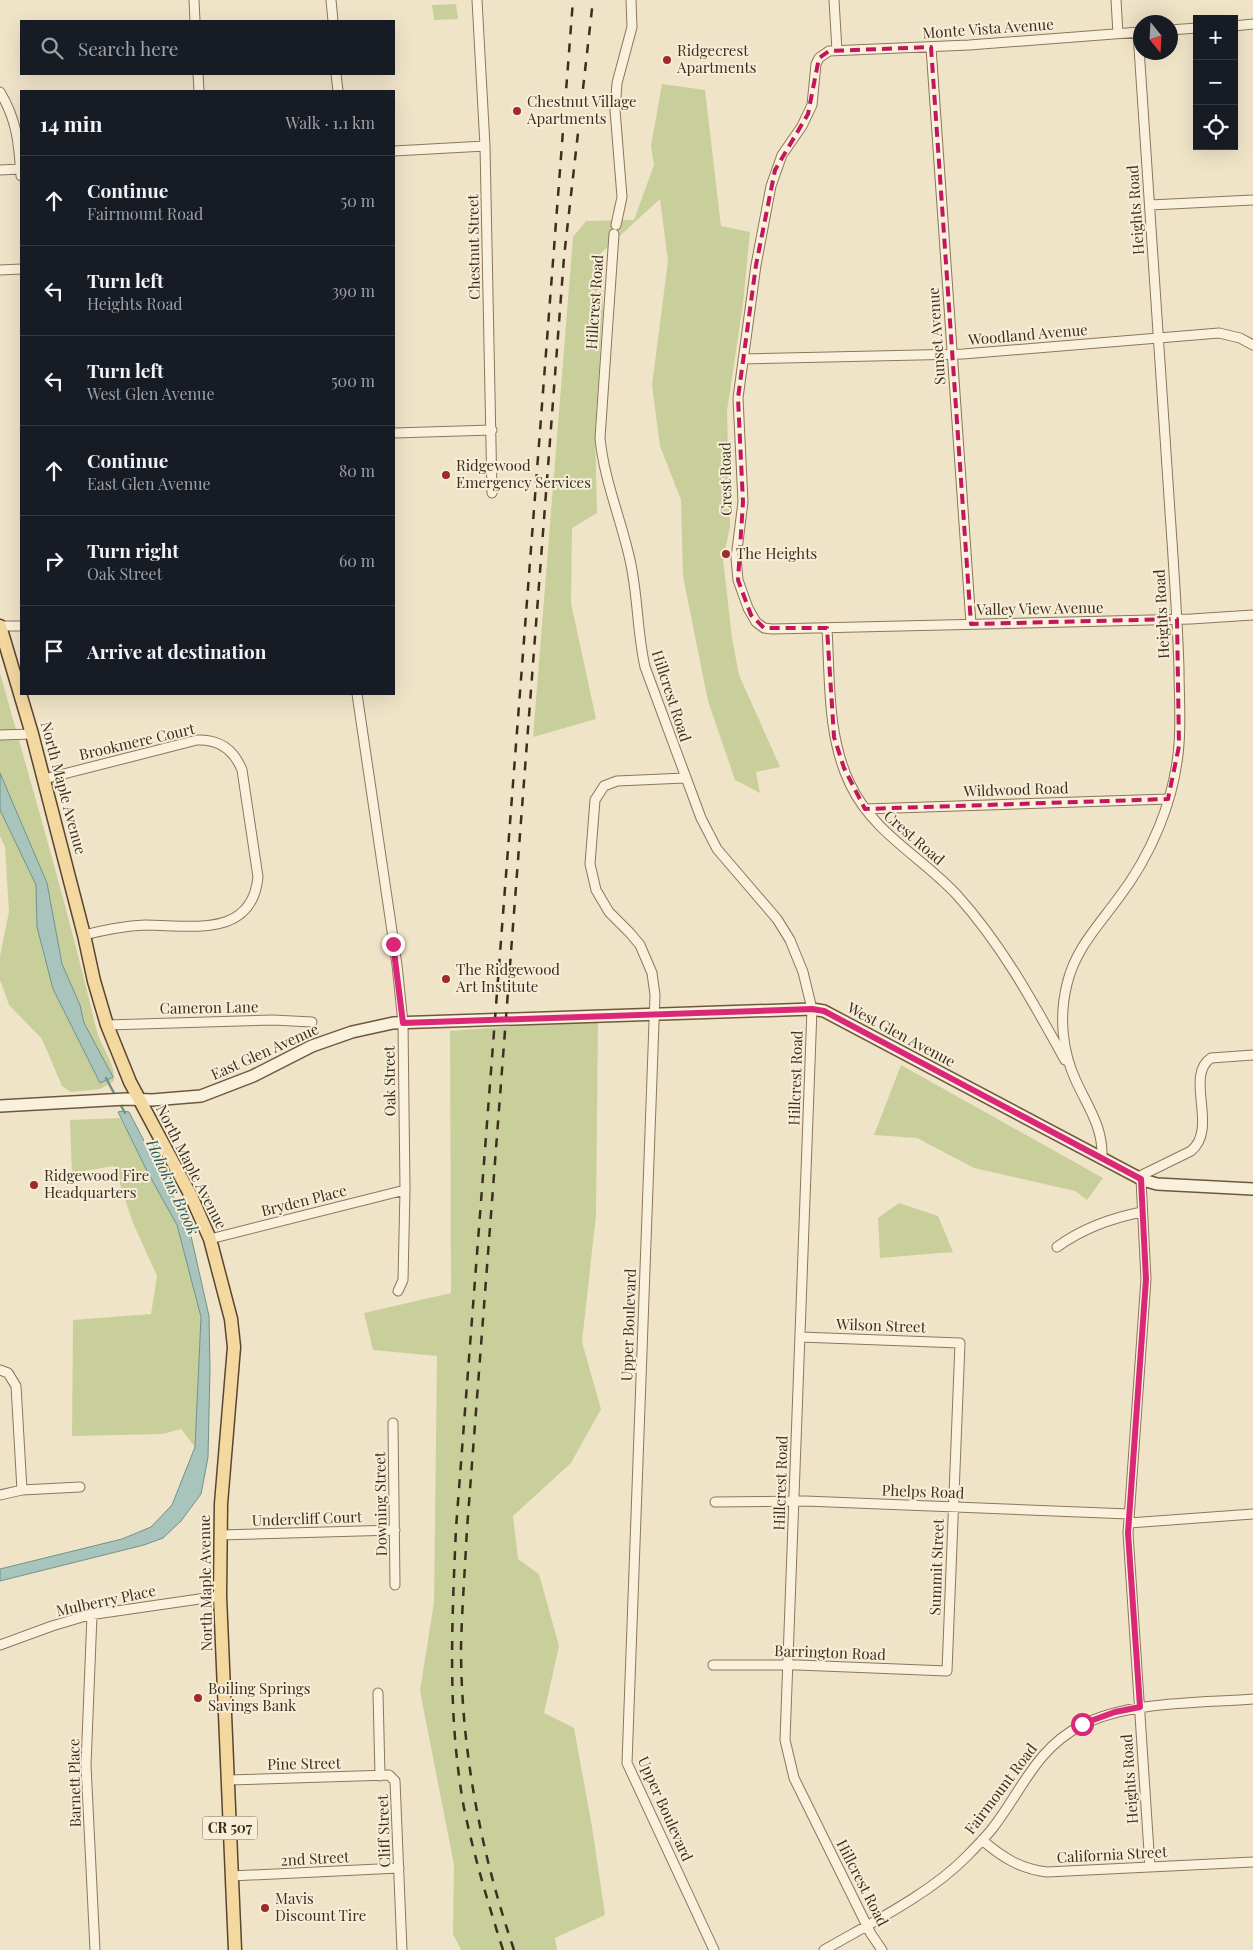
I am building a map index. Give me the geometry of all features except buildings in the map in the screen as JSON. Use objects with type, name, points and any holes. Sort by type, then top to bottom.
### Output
[{"type":"main road","name":"North Maple Avenue","points":[[0,626],[20,694]]},
{"type":"main road","name":"North Maple Avenue","points":[[20,695],[44,779],[94,981],[107,1024],[130,1082],[191,1196],[210,1239],[231,1320],[234,1347],[220,1535],[220,1596],[235,1950]]},
{"type":"street","points":[[194,0],[195,20]]},
{"type":"street","points":[[331,0],[333,20]]},
{"type":"street","name":"Chestnut Street","points":[[477,0],[485,146],[492,493]]},
{"type":"street","points":[[616,225],[622,197],[615,110],[617,83],[632,27],[631,0]]},
{"type":"street","points":[[834,0],[837,50]]},
{"type":"street","points":[[1116,0],[1118,34]]},
{"type":"street","points":[[1238,26],[1253,24]]},
{"type":"street","points":[[1178,29],[1193,28]]},
{"type":"street","name":"Monte Vista Avenue","points":[[837,50],[931,47],[1133,33]]},
{"type":"street","name":"Sunset Avenue","points":[[931,47],[971,624]]},
{"type":"street","name":"Crest Road","points":[[837,50],[829,51],[818,58],[814,93],[808,114],[789,142],[775,170],[756,265],[738,411],[743,502],[736,558],[738,580],[751,615],[764,628],[827,628],[834,737],[847,776],[865,809],[883,830],[956,894],[984,927],[1018,976],[1072,1072]]},
{"type":"street","name":"Heights Road","points":[[1102,1157],[1101,1134],[1096,1119],[1072,1072],[1063,1037],[1062,1019],[1065,992],[1072,966],[1089,934],[1118,900],[1145,856],[1157,831],[1176,768],[1180,728],[1178,619],[1141,60]]},
{"type":"street","points":[[198,75],[199,90]]},
{"type":"street","points":[[336,75],[338,90]]},
{"type":"street","points":[[0,92],[14,120],[20,156]]},
{"type":"street","points":[[395,150],[485,146]]},
{"type":"street","points":[[0,170],[20,169]]},
{"type":"street","points":[[1150,205],[1253,200]]},
{"type":"street","name":"Hillcrest Road","points":[[614,234],[601,420],[602,454],[630,560],[640,648],[645,667],[701,818],[717,849],[746,885],[773,913],[790,940],[803,972],[812,1009],[786,1740],[794,1778],[867,1925],[882,1950]]},
{"type":"street","points":[[0,270],[20,269]]},
{"type":"street","name":"Woodland Avenue","points":[[743,359],[952,355],[1219,334],[1240,338],[1253,345]]},
{"type":"street","points":[[395,433],[492,430]]},
{"type":"street","name":"Valley View Avenue","points":[[827,628],[1178,619],[1253,615]]},
{"type":"street","points":[[0,626],[20,626]]},
{"type":"street","name":"Oak Street","points":[[357,695],[397,965],[403,1023],[405,1190],[403,1280],[398,1290]]},
{"type":"street","points":[[0,734],[32,734]]},
{"type":"street","name":"Brookmere Court","points":[[44,779],[196,740],[216,742],[224,746],[232,752],[242,770],[258,877],[255,893],[248,907],[240,915],[221,924],[123,927],[84,935]]},
{"type":"street","name":"Upper Boulevard","points":[[685,778],[617,781],[604,786],[598,792],[595,800],[590,864],[592,876],[602,901],[609,912],[630,933],[647,959],[653,980],[654,1014],[627,1763],[714,1950]]},
{"type":"street","name":"Wildwood Road","points":[[865,809],[1168,799]]},
{"type":"street","name":"West Glen Avenue","points":[[511,1018],[812,1009],[824,1011],[1139,1178],[1157,1184],[1253,1190]]},
{"type":"street","name":"East Glen Avenue","points":[[0,1106],[126,1099],[152,1100],[201,1096],[253,1076],[312,1046],[352,1032],[393,1023],[511,1018]]},
{"type":"street","name":"Cameron Lane","points":[[107,1024],[273,1020],[312,1022]]},
{"type":"street","points":[[1139,1178],[1198,1146],[1203,1130],[1201,1072],[1206,1062],[1212,1058],[1253,1055]]},
{"type":"street","name":"Heights Road","points":[[1139,1178],[1146,1279],[1129,1519],[1150,1867]]},
{"type":"street","name":"Bryden Place","points":[[210,1239],[405,1190]]},
{"type":"street","points":[[1057,1248],[1101,1222],[1117,1216],[1142,1212]]},
{"type":"street","name":"Wilson Street","points":[[800,1337],[960,1343]]},
{"type":"street","name":"Summit Street","points":[[947,1671],[960,1343]]},
{"type":"street","points":[[0,1370],[8,1373],[16,1386],[22,1490]]},
{"type":"street","name":"Downing Street","points":[[393,1423],[395,1585]]},
{"type":"street","points":[[0,1495],[22,1490],[80,1487]]},
{"type":"street","name":"Phelps Road","points":[[715,1502],[794,1502],[953,1508],[1129,1519],[1253,1514]]},
{"type":"street","name":"Undercliff Court","points":[[220,1535],[395,1530]]},
{"type":"street","name":"Mulberry Place","points":[[0,1645],[52,1626],[92,1615],[220,1596]]},
{"type":"street","name":"Barnett Place","points":[[92,1615],[86,1765],[95,1950]]},
{"type":"street","name":"Barrington Road","points":[[713,1665],[788,1665],[947,1671]]},
{"type":"street","name":"Cliff Street","points":[[378,1693],[380,1776],[389,1775],[395,1781],[402,1950]]},
{"type":"street","name":"Fairmount Road","points":[[824,1950],[926,1890],[964,1859],[992,1829],[1031,1769],[1053,1745],[1082,1724],[1098,1717],[1140,1707],[1253,1699]]},
{"type":"street","name":"Pine Street","points":[[228,1780],[380,1776]]},
{"type":"street","name":"California Street","points":[[982,1840],[1009,1861],[1035,1871],[1047,1872],[1253,1862]]},
{"type":"street","name":"2nd Street","points":[[231,1876],[399,1868]]},
{"type":"highlighted area","points":[[931,47],[971,624],[1177,619],[1179,746],[1168,799],[865,809],[844,768],[834,737],[827,628],[764,628],[751,615],[738,580],[743,502],[738,398],[756,265],[775,170],[808,114],[819,58],[829,51]]},
{"type":"green space","points":[[456,4],[458,19],[434,20],[432,5]]},
{"type":"green space","points":[[662,84],[705,90],[721,226],[750,232],[743,304],[727,411],[730,527],[723,559],[732,638],[739,675],[780,767],[756,772],[760,793],[735,780],[708,701],[683,576],[681,500],[660,446],[652,385],[668,261],[660,199],[601,253],[603,310],[595,429],[597,513],[572,528],[571,603],[596,719],[533,737],[573,237],[586,221],[634,220],[654,165],[651,146]]},
{"type":"green space","points":[[0,673],[62,894],[98,1035],[113,1068],[114,1081],[100,1089],[71,1092],[62,1086],[42,1039],[9,1005],[0,980],[0,956],[9,912],[5,847],[0,836],[0,810],[36,885],[37,927],[53,989],[66,1013],[112,1077],[84,1023],[80,1005],[62,964],[47,883],[0,773]]},
{"type":"green space","points":[[598,1020],[596,1215],[582,1342],[601,1409],[571,1463],[513,1516],[518,1559],[539,1574],[559,1646],[544,1713],[574,1728],[592,1827],[605,1915],[555,1938],[557,1950],[461,1950],[453,1934],[454,1865],[420,1691],[434,1602],[437,1356],[373,1350],[364,1313],[451,1293],[450,1031]]},
{"type":"green space","points":[[901,1065],[1103,1178],[1087,1200],[1075,1191],[974,1168],[917,1138],[874,1135]]},
{"type":"green space","points":[[120,1118],[177,1225],[201,1317],[195,1447],[181,1429],[163,1434],[72,1436],[73,1320],[151,1314],[157,1276],[133,1223],[114,1166],[72,1173],[70,1120]]},
{"type":"green space","points":[[899,1203],[938,1216],[953,1252],[880,1258],[878,1218]]},
{"type":"water","points":[[0,773],[47,883],[62,964],[80,1005],[84,1023],[113,1077],[100,1083],[53,989],[37,927],[36,885],[0,810]]},
{"type":"water","points":[[118,1112],[129,1112],[189,1227],[209,1316],[208,1457],[201,1494],[181,1521],[163,1538],[144,1545],[0,1581],[0,1569],[122,1539],[151,1527],[172,1505],[195,1447],[201,1317],[177,1225],[148,1173]]},
{"type":"waterway","name":"Hohokus Brook","points":[[106,1078],[115,1095]]},
{"type":"waterway","name":"Hohokus Brook","points":[[119,1102],[125,1113]]},
{"type":"railway","points":[[503,1950],[472,1844],[459,1773],[453,1703],[453,1598],[456,1528],[573,0]]},
{"type":"railway","points":[[514,1950],[492,1876],[475,1801],[465,1725],[461,1632],[467,1529],[564,257],[593,0]]},
{"type":"place","name":"Ridgecrest Apartments","points":[[667,60]]},
{"type":"place","name":"Chestnut Village Apartments","points":[[517,111]]},
{"type":"place","name":"Ridgewood Emergency Services","points":[[446,475]]},
{"type":"place","name":"The Heights","points":[[726,554]]},
{"type":"place","name":"The Ridgewood Art Institute","points":[[446,979]]},
{"type":"place","name":"Ridgewood Fire Headquarters","points":[[34,1185]]},
{"type":"place","name":"Boiling Springs Savings Bank","points":[[198,1698]]},
{"type":"place","name":"Mavis Discount Tire","points":[[265,1908]]},
{"type":"route","points":[[393,944],[403,1023],[478,1021],[530,1017],[812,1009],[824,1011],[1141,1179],[1146,1279],[1128,1533],[1140,1707],[1115,1712],[1082,1724]]}]
